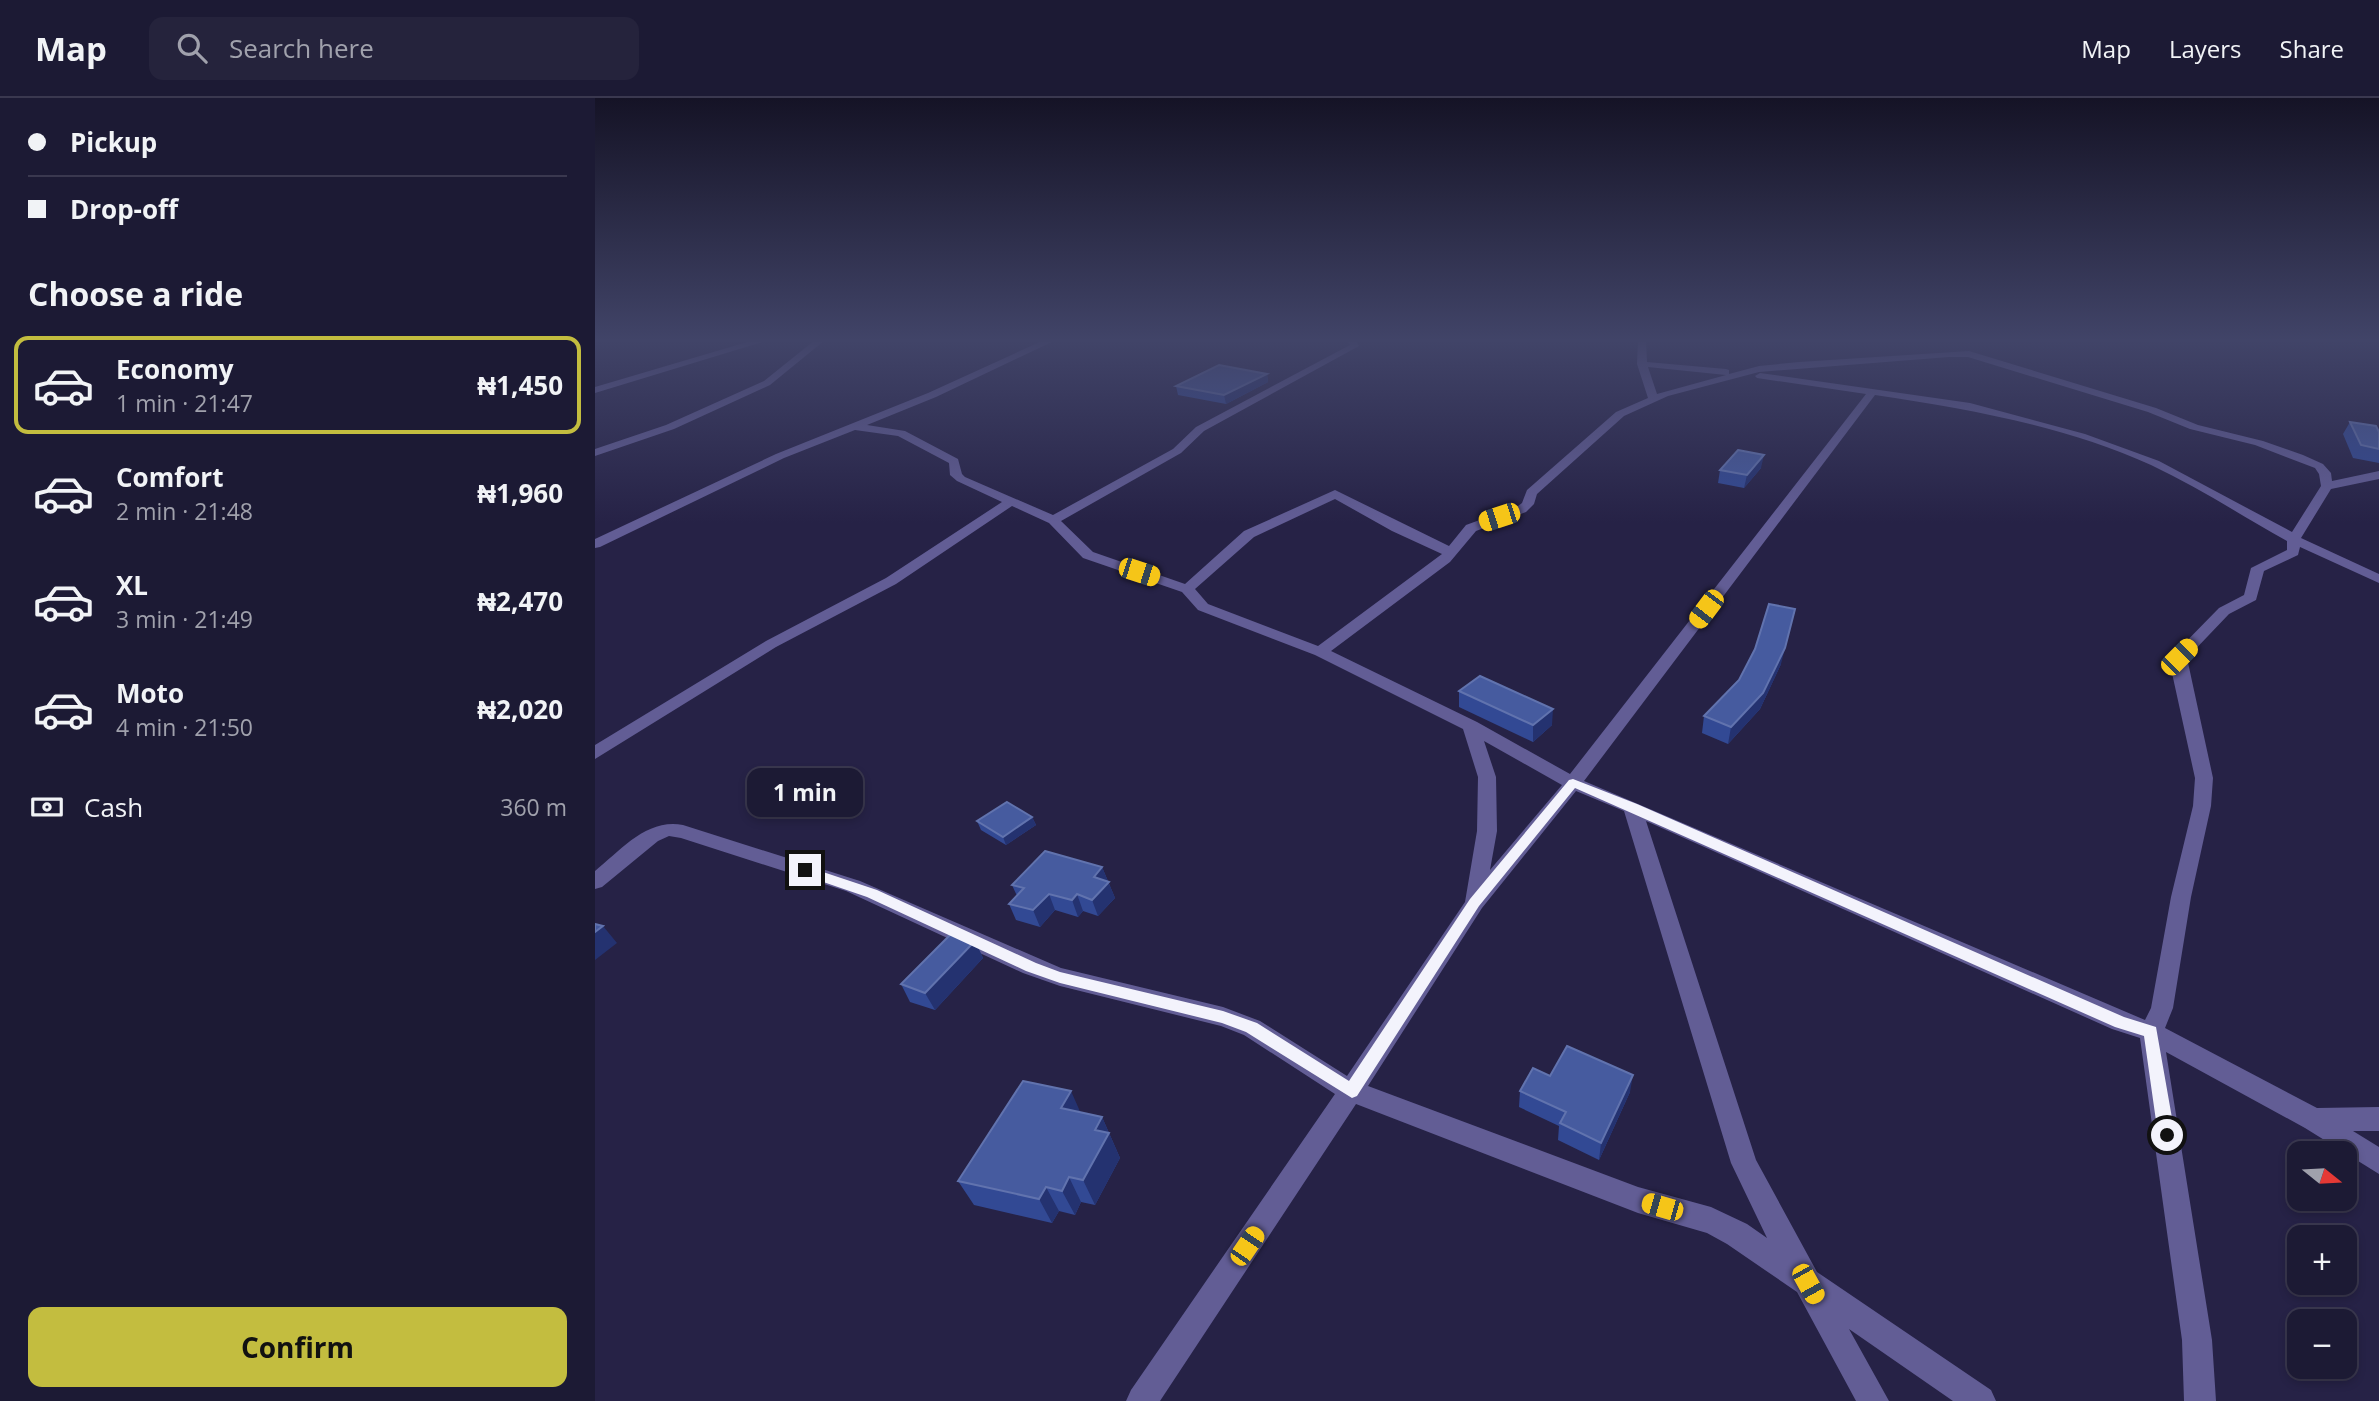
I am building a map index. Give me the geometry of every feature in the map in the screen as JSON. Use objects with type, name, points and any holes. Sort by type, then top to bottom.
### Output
[{"type":"street","points":[[595,453],[670,427],[728,401]]},
{"type":"street","points":[[595,544],[780,456],[917,401]]},
{"type":"street","points":[[1053,520],[1177,451],[1200,429],[1253,401]]},
{"type":"street","points":[[1319,652],[1445,559],[1476,524],[1523,509],[1528,504],[1531,493],[1621,414],[1647,401]]},
{"type":"street","points":[[1142,1401],[1352,1091],[1475,903],[1573,783],[1865,401]]},
{"type":"street","points":[[1936,401],[1970,406],[2081,436],[2155,463],[2294,539],[2379,579]]},
{"type":"street","points":[[2122,401],[2194,427],[2259,443],[2299,457],[2319,466],[2325,473],[2327,486],[2294,539],[2290,556],[2256,571],[2251,597],[2224,611],[2179,657],[2178,664],[2204,778],[2202,806],[2181,897],[2162,1008],[2151,1032],[2197,1340],[2200,1401]]},
{"type":"street","points":[[853,426],[904,435],[954,461],[956,475],[961,479],[1053,520],[1088,555],[1187,589],[1203,607],[1319,652],[1471,726],[1573,783],[2107,1017],[2151,1032],[2314,1120],[2379,1161]]},
{"type":"street","points":[[2327,486],[2379,475]]},
{"type":"street","points":[[1187,589],[1249,534],[1335,494],[1397,528],[1450,552]]},
{"type":"street","points":[[595,753],[771,644],[891,581],[1012,501]]},
{"type":"street","points":[[1471,726],[1487,777],[1487,831],[1475,903]]},
{"type":"street","points":[[1632,807],[1744,1163],[1766,1209],[1873,1401]]},
{"type":"street","points":[[595,882],[651,836],[668,829],[683,832],[853,886],[1031,967],[1060,977],[1223,1017],[1252,1028],[1352,1091],[1638,1200],[1711,1221],[1737,1234],[1980,1401]]},
{"type":"street","points":[[2314,1120],[2379,1119]]},
{"type":"building","points":[[2350,422],[2376,426],[2379,432],[2379,449],[2361,445]]},
{"type":"building","points":[[1738,450],[1764,455],[1747,475],[1720,470]]},
{"type":"building","points":[[1769,604],[1795,609],[1785,648],[1763,693],[1731,727],[1704,716],[1739,680],[1755,649]]},
{"type":"building","points":[[1480,676],[1553,709],[1533,725],[1459,691]]},
{"type":"building","points":[[1007,802],[1032,817],[1003,837],[977,821]]},
{"type":"building","points":[[1045,851],[1102,867],[1094,877],[1109,882],[1092,900],[1077,894],[1072,900],[1049,894],[1033,910],[1009,904],[1024,888],[1012,885]]},
{"type":"building","points":[[595,924],[603,926],[595,932]]},
{"type":"building","points":[[951,934],[975,941],[925,993],[901,984]]},
{"type":"building","points":[[1567,1046],[1633,1075],[1601,1143],[1560,1123],[1566,1112],[1520,1091],[1533,1068],[1550,1076]]},
{"type":"building","points":[[1023,1081],[1071,1091],[1061,1108],[1102,1117],[1095,1130],[1109,1133],[1083,1180],[1069,1177],[1062,1191],[1046,1187],[1039,1199],[958,1181]]},
{"type":"route","points":[[805,870],[872,893],[1031,967],[1060,977],[1223,1017],[1252,1028],[1352,1091],[1475,903],[1573,783],[2120,1022],[2151,1032],[2167,1135]]}]
